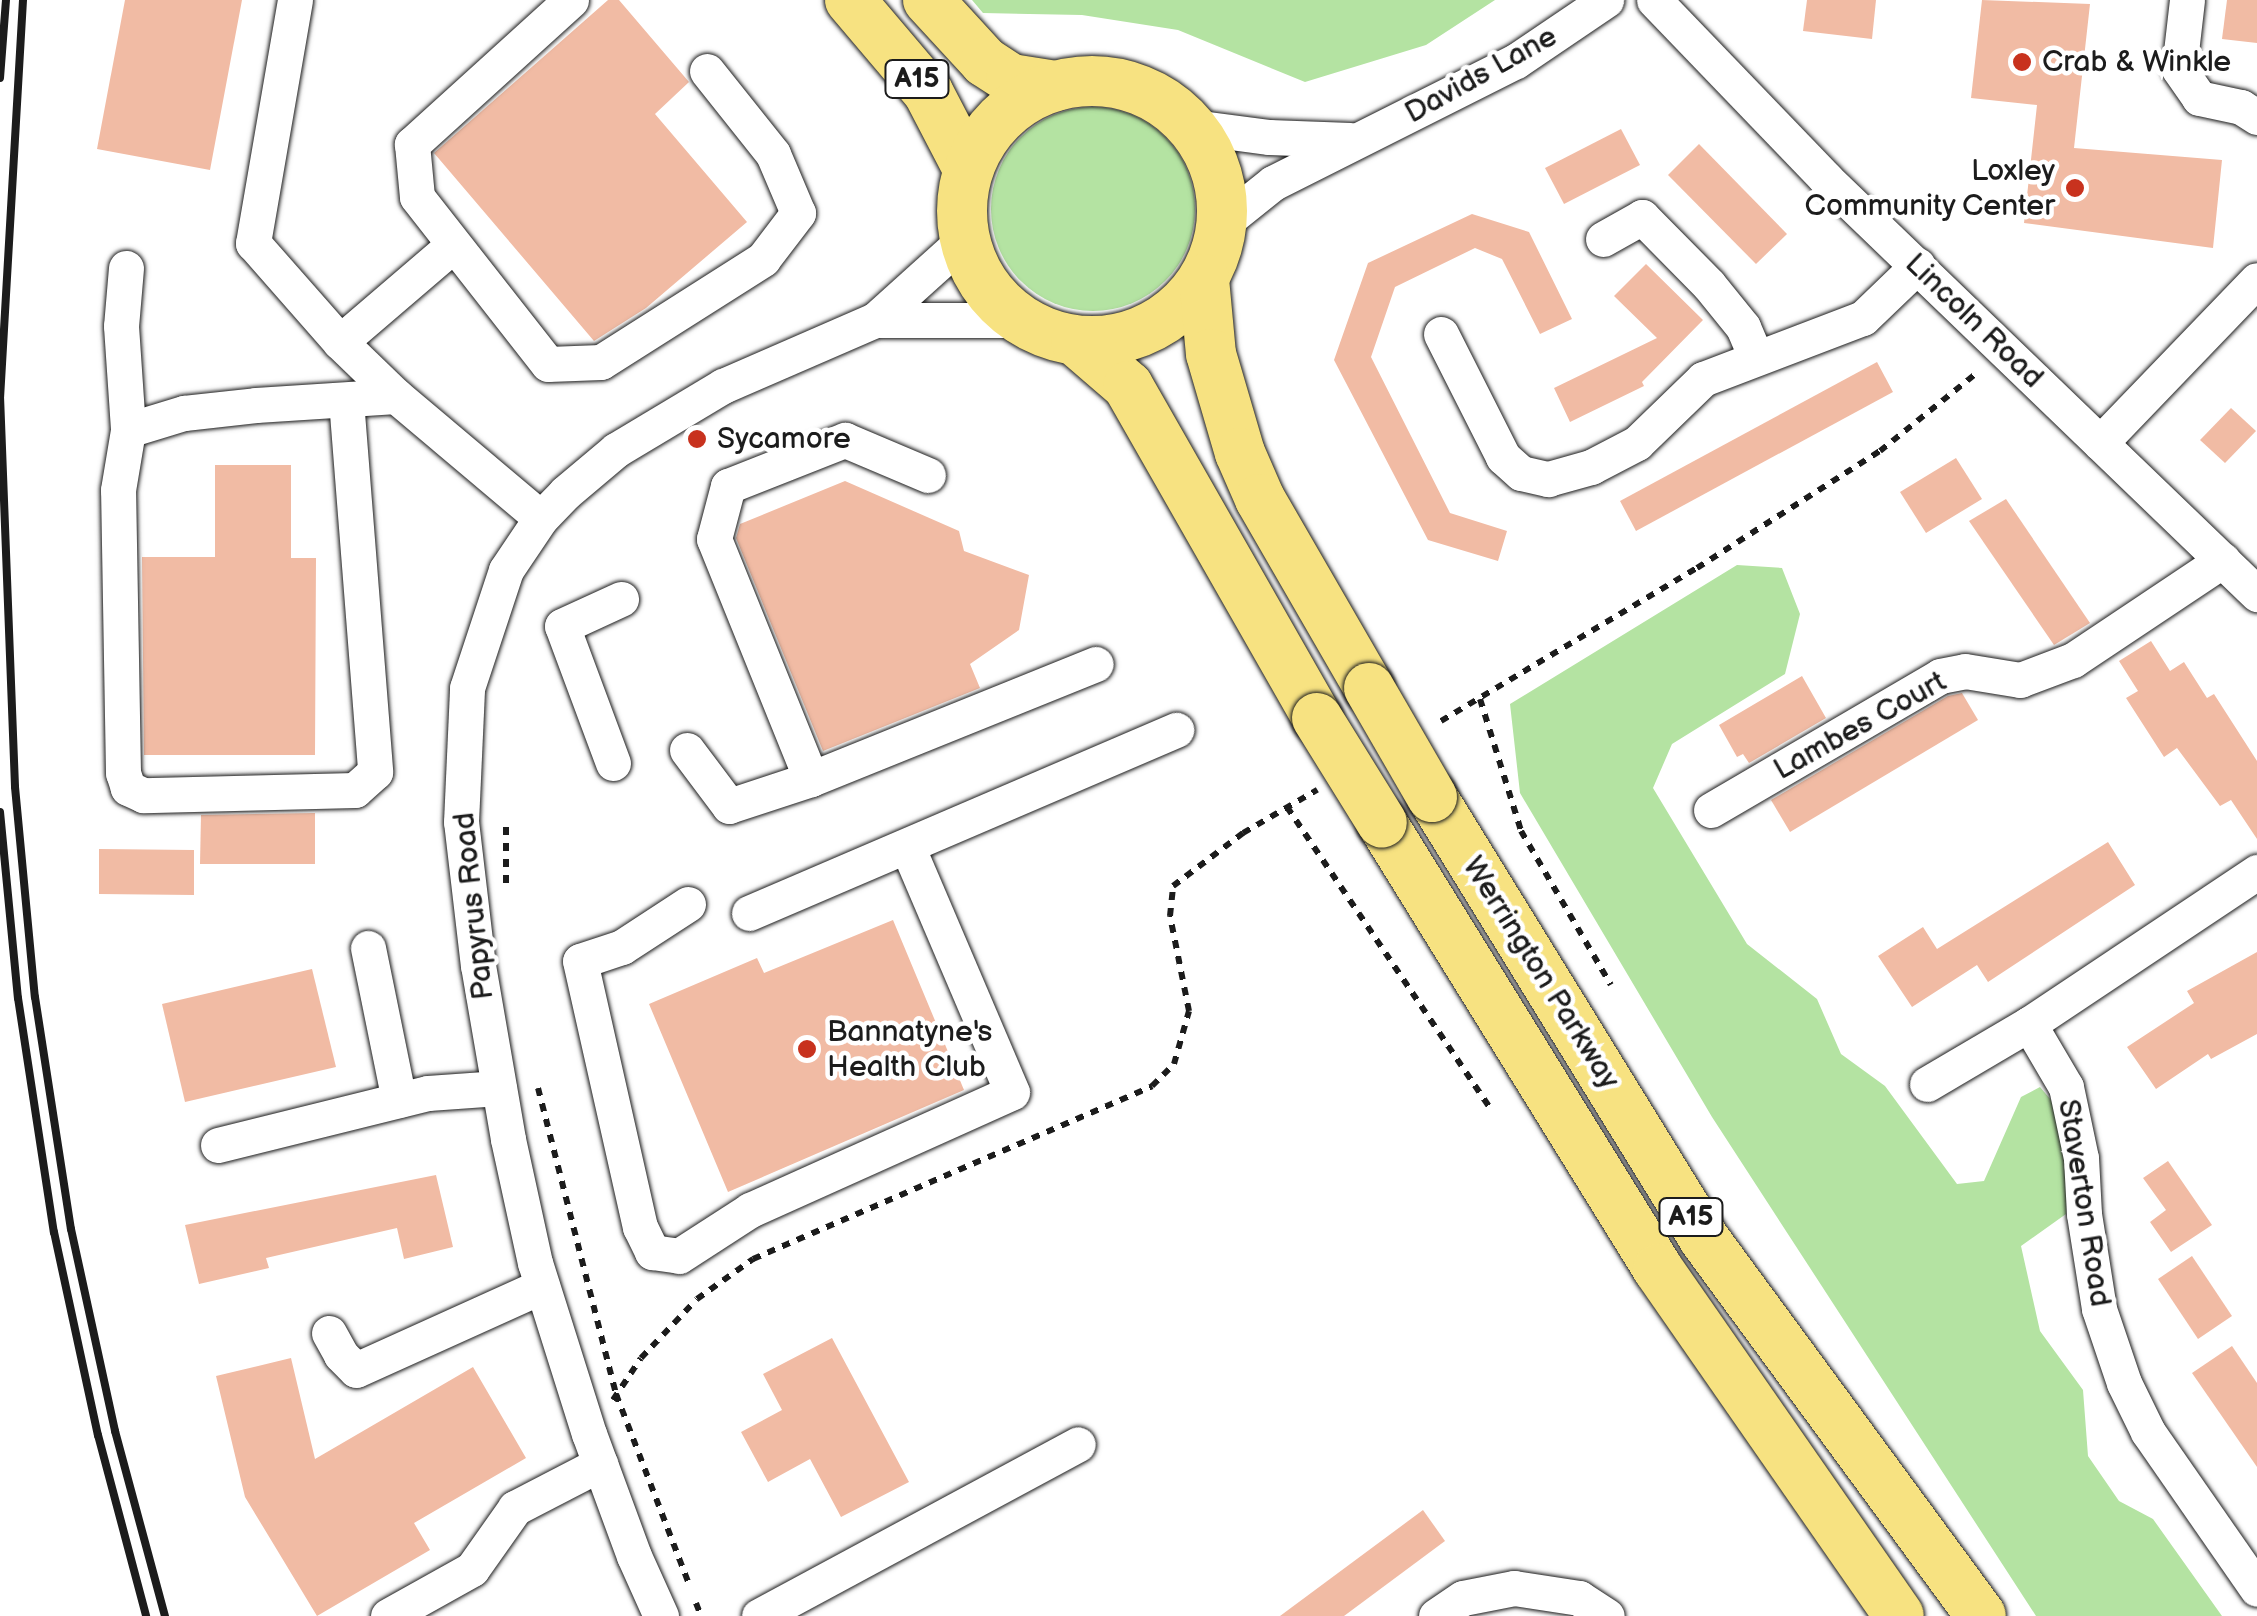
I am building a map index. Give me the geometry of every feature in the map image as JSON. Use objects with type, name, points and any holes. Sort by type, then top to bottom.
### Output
[{"type":"highway","name":"A15","points":[[850,0],[928,92],[968,169]]},
{"type":"highway","name":"A15","points":[[928,0],[985,62],[1011,79],[1055,86]]},
{"type":"highway","points":[[1092,80],[1130,86],[1165,102],[1193,127],[1212,156],[1222,189],[1223,224],[1217,252],[1204,279],[1180,308],[1150,329],[1114,340],[1076,340],[1047,334],[1020,320],[994,298],[976,270],[962,216],[968,169],[982,141],[1002,117],[1026,98],[1055,86],[1092,80]]},
{"type":"highway","name":"Werrington Parkway","points":[[1204,279],[1211,354],[1240,454],[1260,500],[1369,688],[1705,1240],[1981,1616]]},
{"type":"highway","name":"Werrington Parkway","points":[[1076,340],[1128,386],[1317,718],[1658,1269],[1898,1616]]},
{"type":"street","points":[[295,0],[254,243],[340,342],[396,396],[540,518]]},
{"type":"street","points":[[570,0],[412,144],[418,197],[452,246],[548,364],[600,362],[763,259],[798,212],[773,154],[707,72]]},
{"type":"street","name":"Davids Lane","points":[[1223,224],[1273,183],[1351,140],[1412,116],[1516,61],[1606,0]]},
{"type":"street","name":"Lincoln Road","points":[[1654,0],[1825,178],[2257,594]]},
{"type":"street","points":[[2187,0],[2179,69],[2199,98],[2242,107],[2257,117]]},
{"type":"street","name":"Davids Lane","points":[[1193,127],[1269,137],[1351,140]]},
{"type":"street","points":[[1603,239],[1642,217],[1744,327],[1756,356]]},
{"type":"street","name":"Papyrus Road","points":[[661,1616],[600,1464],[542,1286],[499,1088],[461,822],[467,688],[506,570],[540,518],[616,450],[722,386],[875,320],[965,239]]},
{"type":"street","points":[[340,342],[452,246]]},
{"type":"street","points":[[1441,334],[1503,456],[1521,474],[1548,479],[1591,467],[1636,443],[1703,380],[1756,356],[1816,339],[1863,318],[1918,265]]},
{"type":"street","points":[[126,268],[120,326],[128,430],[118,490],[123,773],[128,788],[143,796],[355,790],[375,772],[346,400]]},
{"type":"street","points":[[2100,443],[2257,280]]},
{"type":"street","name":"Papyrus Road","points":[[875,320],[1020,320]]},
{"type":"street","points":[[128,430],[184,413],[396,396]]},
{"type":"street","points":[[811,779],[714,539],[728,486],[844,440],[928,475]]},
{"type":"street","name":"Lambes Court","points":[[1711,810],[1940,676],[1965,671],[2020,680],[2073,660],[2223,560]]},
{"type":"street","points":[[613,763],[562,626],[620,599]]},
{"type":"street","points":[[686,750],[729,806],[811,779],[1096,664]]},
{"type":"street","points":[[749,913],[1177,730]]},
{"type":"street","points":[[688,904],[622,948],[580,961],[640,1226],[652,1252],[679,1256],[750,1210],[1012,1092],[907,846]]},
{"type":"street","points":[[1927,1084],[2028,1024],[2257,872]]},
{"type":"street","points":[[368,948],[399,1100]]},
{"type":"street","name":"Staverton Road","points":[[2028,1024],[2066,1087],[2081,1158],[2084,1214],[2098,1309],[2124,1383],[2148,1432],[2257,1588]]},
{"type":"street","points":[[218,1145],[399,1100],[499,1088]]},
{"type":"street","points":[[329,1332],[340,1355],[356,1370],[542,1286]]},
{"type":"street","points":[[758,1616],[1078,1444]]},
{"type":"street","points":[[388,1616],[472,1569],[515,1508],[600,1464]]},
{"type":"street","points":[[1436,1616],[1463,1598],[1514,1588],[1579,1598],[1607,1616]]},
{"type":"path","points":[[1441,721],[1880,451],[1984,367]]},
{"type":"path","points":[[1480,699],[1521,831],[1611,985]]},
{"type":"path","points":[[1287,807],[1489,1106]]},
{"type":"path","points":[[506,824],[506,888]]},
{"type":"path","points":[[535,1076],[616,1394],[701,1616]]},
{"type":"green space","points":[[972,0],[1495,0],[1426,45],[1305,82],[1178,30],[1082,15],[983,13]]},
{"type":"green space","points":[[1093,107],[1132,115],[1165,137],[1187,170],[1195,209],[1187,248],[1165,281],[1132,303],[1093,311],[1054,303],[1021,281],[999,248],[991,209],[999,170],[1021,137],[1054,115]]},
{"type":"green space","points":[[1737,565],[1782,568],[1800,614],[1785,674],[1672,744],[1653,788],[1747,944],[1817,999],[1841,1054],[1885,1086],[1957,1184],[1984,1181],[2021,1097],[2040,1087],[2062,1113],[2072,1159],[2066,1214],[2021,1246],[2040,1331],[2083,1390],[2088,1456],[2119,1501],[2153,1519],[2222,1616],[2036,1616],[1712,1117],[1520,793],[1510,704]]},
{"type":"building","points":[[125,0],[242,0],[210,170],[97,149]]},
{"type":"building","points":[[608,0],[619,0],[689,82],[655,114],[747,222],[646,308],[594,341],[434,153]]},
{"type":"building","points":[[1807,0],[1876,0],[1872,39],[1803,31]]},
{"type":"building","points":[[1982,0],[2090,4],[2074,148],[2222,160],[2213,248],[2024,223],[2037,105],[1971,98]]},
{"type":"building","points":[[2227,0],[2257,0],[2257,43],[2222,39]]},
{"type":"building","points":[[1621,129],[1640,165],[1564,204],[1545,168]]},
{"type":"building","points":[[1699,144],[1787,234],[1756,264],[1668,175]]},
{"type":"building","points":[[1472,214],[1529,232],[1572,319],[1540,334],[1502,259],[1475,248],[1395,287],[1371,357],[1450,513],[1507,531],[1498,561],[1428,540],[1334,360],[1368,263]]},
{"type":"building","points":[[1646,264],[1703,320],[1642,382],[1644,386],[1570,422],[1554,388],[1657,338],[1614,296]]},
{"type":"building","points":[[1877,362],[1893,392],[1636,531],[1620,501]]},
{"type":"building","points":[[2231,408],[2256,431],[2225,463],[2200,440]]},
{"type":"building","points":[[1956,458],[1982,499],[1926,533],[1900,492]]},
{"type":"building","points":[[215,465],[291,465],[291,558],[316,558],[315,755],[144,755],[142,557],[215,557]]},
{"type":"building","points":[[845,481],[959,531],[964,551],[1029,575],[1019,630],[970,664],[980,688],[823,751],[736,538],[740,524]]},
{"type":"building","points":[[2006,499],[2090,623],[2054,645],[1969,521]]},
{"type":"building","points":[[2151,641],[2170,671],[2184,662],[2207,698],[2214,694],[2257,761],[2257,839],[2231,800],[2220,806],[2177,748],[2164,757],[2126,698],[2138,691],[2119,661]]},
{"type":"building","points":[[1802,676],[1826,718],[1749,763],[1743,754],[1737,757],[1719,725]]},
{"type":"building","points":[[1962,693],[1978,720],[1790,832],[1771,800],[1948,696]]},
{"type":"building","points":[[315,813],[315,864],[200,864],[201,815]]},
{"type":"building","points":[[2108,842],[2135,885],[1988,982],[1977,965],[1912,1007],[1878,956],[1923,927],[1937,949]]},
{"type":"building","points":[[99,849],[194,850],[194,895],[99,894]]},
{"type":"building","name":"Bannatyne's Health Club","points":[[893,920],[964,1090],[728,1192],[649,1004],[757,958],[764,973]]},
{"type":"building","points":[[2257,952],[2257,1034],[2211,1059],[2208,1054],[2156,1089],[2127,1047],[2194,1003],[2187,991]]},
{"type":"building","points":[[312,969],[336,1067],[185,1102],[162,1004]]},
{"type":"building","points":[[2168,1161],[2212,1225],[2171,1252],[2150,1222],[2166,1210],[2143,1178]]},
{"type":"building","points":[[436,1175],[453,1247],[404,1259],[397,1228],[266,1258],[269,1268],[199,1284],[185,1225]]},
{"type":"building","points":[[2192,1256],[2232,1316],[2198,1339],[2158,1279]]},
{"type":"building","points":[[832,1338],[909,1482],[841,1517],[810,1459],[768,1482],[741,1432],[782,1410],[763,1374]]},
{"type":"building","points":[[2232,1346],[2257,1383],[2257,1467],[2192,1373]]},
{"type":"building","points":[[291,1358],[315,1459],[473,1367],[526,1458],[414,1523],[430,1550],[317,1616],[245,1497],[216,1376]]},
{"type":"building","points":[[1423,1510],[1445,1541],[1344,1616],[1280,1616]]},
{"type":"railway","points":[[0,78],[6,0]]},
{"type":"railway","points":[[23,0],[0,396],[15,787],[35,997],[71,1229],[115,1431],[165,1616]]},
{"type":"railway","points":[[0,812],[18,998],[54,1232],[98,1435],[146,1616]]},
{"type":"place","name":"Crab & Winkle","points":[[2022,62]]},
{"type":"place","name":"Loxley Community Center","points":[[2075,188]]},
{"type":"place","name":"Sycamore","points":[[697,439]]},
{"type":"place","name":"Bannatyne's Health Club","points":[[807,1049]]}]
